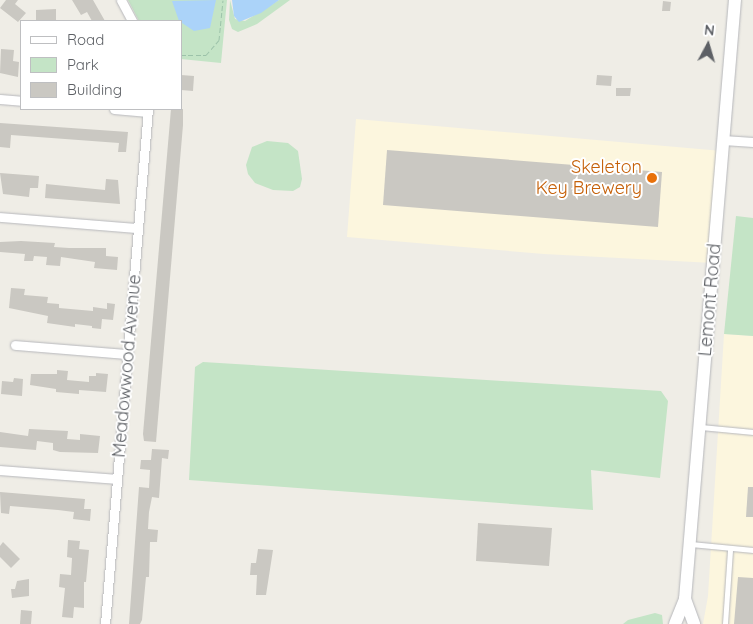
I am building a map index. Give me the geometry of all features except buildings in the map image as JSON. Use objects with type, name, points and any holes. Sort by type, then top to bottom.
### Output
[{"type":"main road","name":"Lemont Road","points":[[675,624],[685,599],[735,0]]},
{"type":"main road","name":"Lemont Road","points":[[685,599],[694,624]]},
{"type":"street","points":[[121,0],[131,20]]},
{"type":"street","points":[[0,99],[20,101]]},
{"type":"street","name":"Meadowwood Avenue","points":[[105,624],[148,110]]},
{"type":"street","points":[[723,140],[753,142]]},
{"type":"street","points":[[0,217],[138,228]]},
{"type":"street","points":[[14,345],[128,354]]},
{"type":"street","points":[[0,470],[117,479]]},
{"type":"lane","points":[[700,427],[753,432]]},
{"type":"lane","points":[[690,544],[730,550],[753,550]]},
{"type":"lane","points":[[725,624],[730,550]]},
{"type":"path","points":[[182,55],[206,55],[219,40],[223,0]]},
{"type":"shaded area","points":[[356,119],[722,151],[713,263],[544,254],[347,237]]},
{"type":"shaded area","points":[[724,334],[753,336],[753,624],[703,624],[708,596]]},
{"type":"green space","points":[[128,0],[227,0],[221,63],[182,59],[182,20],[138,20]]},
{"type":"green space","points":[[230,0],[235,19],[245,21],[279,0],[290,0],[257,24],[238,32],[232,29],[229,20]]},
{"type":"green space","points":[[267,141],[288,143],[298,151],[302,179],[300,187],[293,191],[273,190],[255,183],[248,174],[246,165],[252,147]]},
{"type":"green space","points":[[736,216],[753,218],[753,336],[724,334]]},
{"type":"green space","points":[[203,362],[661,391],[668,401],[660,478],[591,470],[593,510],[189,480],[195,367]]},
{"type":"green space","points":[[655,613],[662,615],[663,624],[623,624],[628,620]]},
{"type":"water","points":[[216,0],[210,28],[194,31],[182,23],[182,20],[179,20],[172,1]]},
{"type":"water","points":[[232,0],[279,0],[261,13],[239,22],[234,16]]},
{"type":"place","name":"Skeleton Key Brewery","points":[[652,178]]}]
